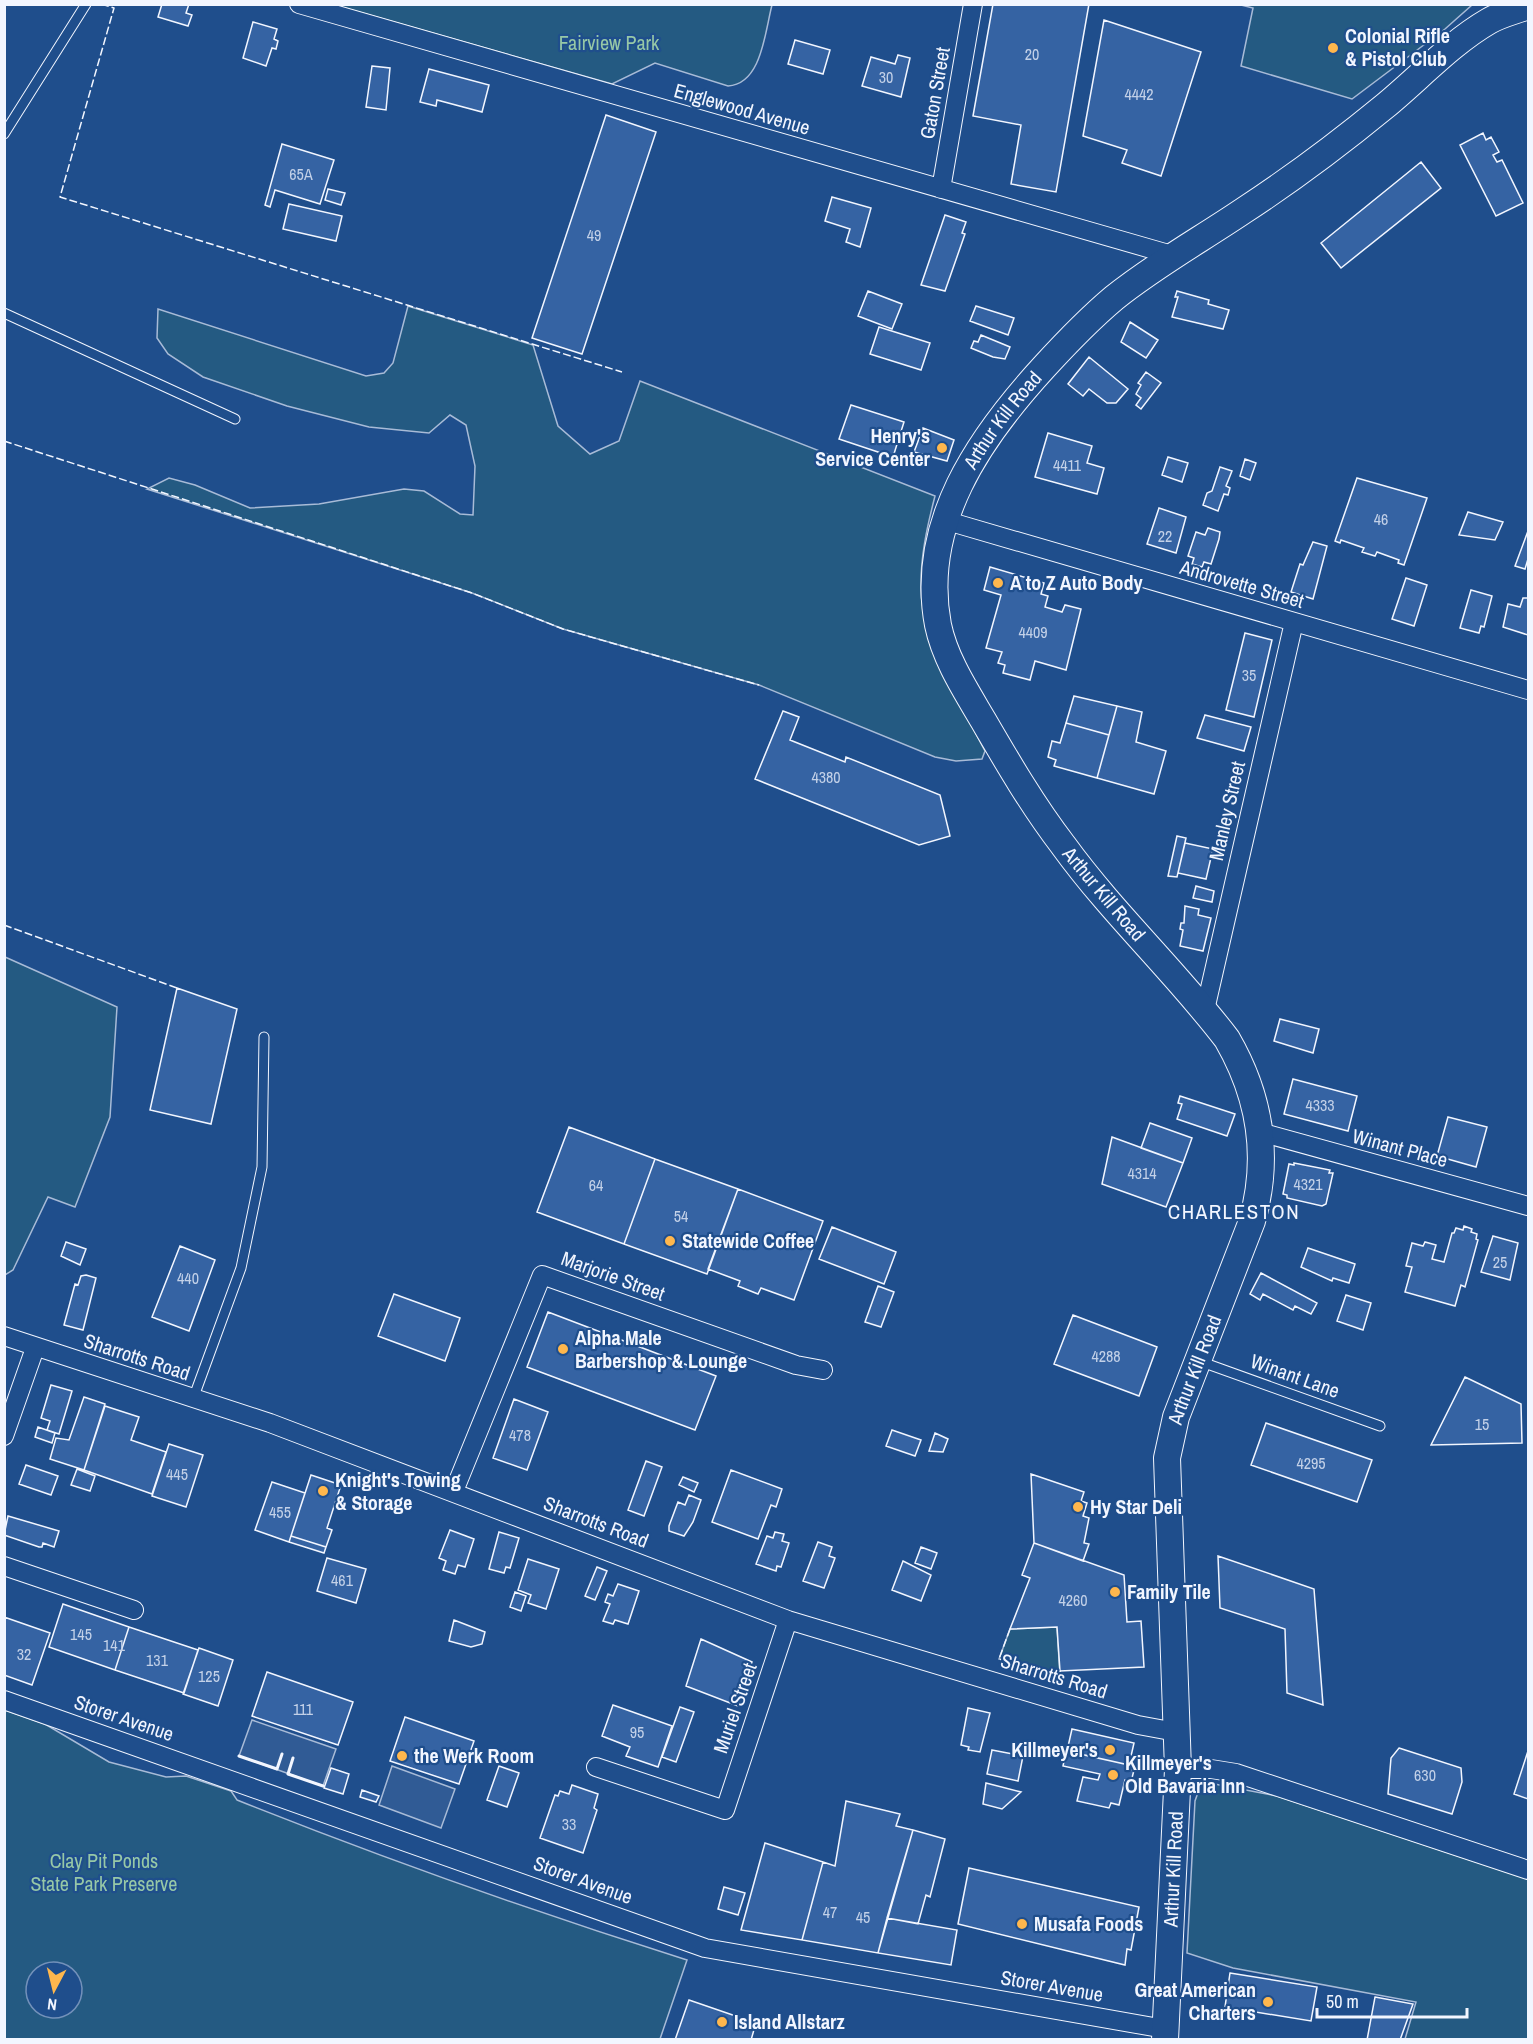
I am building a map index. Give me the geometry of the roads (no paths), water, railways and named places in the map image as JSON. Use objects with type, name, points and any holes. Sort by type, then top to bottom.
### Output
[{"type":"street","name":"Englewood Avenue","points":[[299,4],[1172,255]]},
{"type":"street","name":"Gaton Street","points":[[941,189],[973,4]]},
{"type":"street","name":"Arthur Kill Road","points":[[1165,2034],[1178,1769],[1165,1470],[1171,1433],[1197,1360],[1241,1253],[1259,1195],[1260,1132],[1255,1101],[1244,1068],[1227,1039],[1205,1010],[1063,846],[1016,777],[963,684],[939,628],[934,596],[935,566],[944,520],[973,458],[997,422],[1073,335],[1114,299],[1172,255],[1243,211],[1318,158],[1383,108],[1470,33],[1492,18],[1528,6]]},
{"type":"street","name":"Androvette Street","points":[[944,520],[1528,690]]},
{"type":"street","name":"Manley Street","points":[[1205,1010],[1294,622]]},
{"type":"street","name":"Winant Place","points":[[1260,1132],[1528,1206]]},
{"type":"street","name":"Marjorie Street","points":[[454,1491],[542,1275],[796,1365],[823,1370]]},
{"type":"street","name":"Sharrotts Road","points":[[4,1336],[270,1424],[454,1491],[788,1620],[1138,1725],[1176,1732]]},
{"type":"street","points":[[4,1436],[35,1348]]},
{"type":"street","points":[[4,1566],[134,1610]]},
{"type":"street","name":"Muriel Street","points":[[596,1767],[724,1810],[788,1620]]},
{"type":"street","name":"Storer Avenue","points":[[4,1700],[705,1948],[1165,2034]]},
{"type":"street","points":[[1178,1769],[1211,1769],[1236,1773],[1528,1870]]},
{"type":"lane","points":[[4,134],[86,4]]},
{"type":"lane","points":[[4,313],[235,419]]},
{"type":"lane","points":[[193,1399],[242,1268],[262,1167],[264,1037]]},
{"type":"lane","name":"Winant Lane","points":[[1197,1360],[1380,1426]]},
{"type":"place","name":"Colonial Rifle & Pistol Club","points":[[1333,48]]},
{"type":"place","name":"Henry's Service Center","points":[[942,448]]},
{"type":"place","name":"A to Z Auto Body","points":[[998,583]]},
{"type":"place","name":"Statewide Coffee","points":[[670,1241]]},
{"type":"place","name":"Alpha Male Barbershop & Lounge","points":[[563,1349]]},
{"type":"place","name":"Knight's Towing & Storage","points":[[323,1491]]},
{"type":"place","name":"Hy Star Deli","points":[[1078,1507]]},
{"type":"place","name":"Family Tile","points":[[1115,1592]]},
{"type":"place","name":"Killmeyer's","points":[[1110,1750]]},
{"type":"place","name":"the Werk Room","points":[[402,1756]]},
{"type":"place","name":"Killmeyer's Old Bavaria Inn","points":[[1113,1775]]},
{"type":"place","name":"Musafa Foods","points":[[1022,1924]]},
{"type":"place","name":"Great American Charters","points":[[1268,2002]]},
{"type":"place","name":"Island Allstarz","points":[[722,2022]]},
{"type":"district","name":"CHARLESTON","points":[[1234,1212]]},
{"type":"park label","name":"Fairview Park","points":[[609,43]]},
{"type":"park label","name":"Clay Pit Ponds State Park Preserve","points":[[104,1872]]}]
